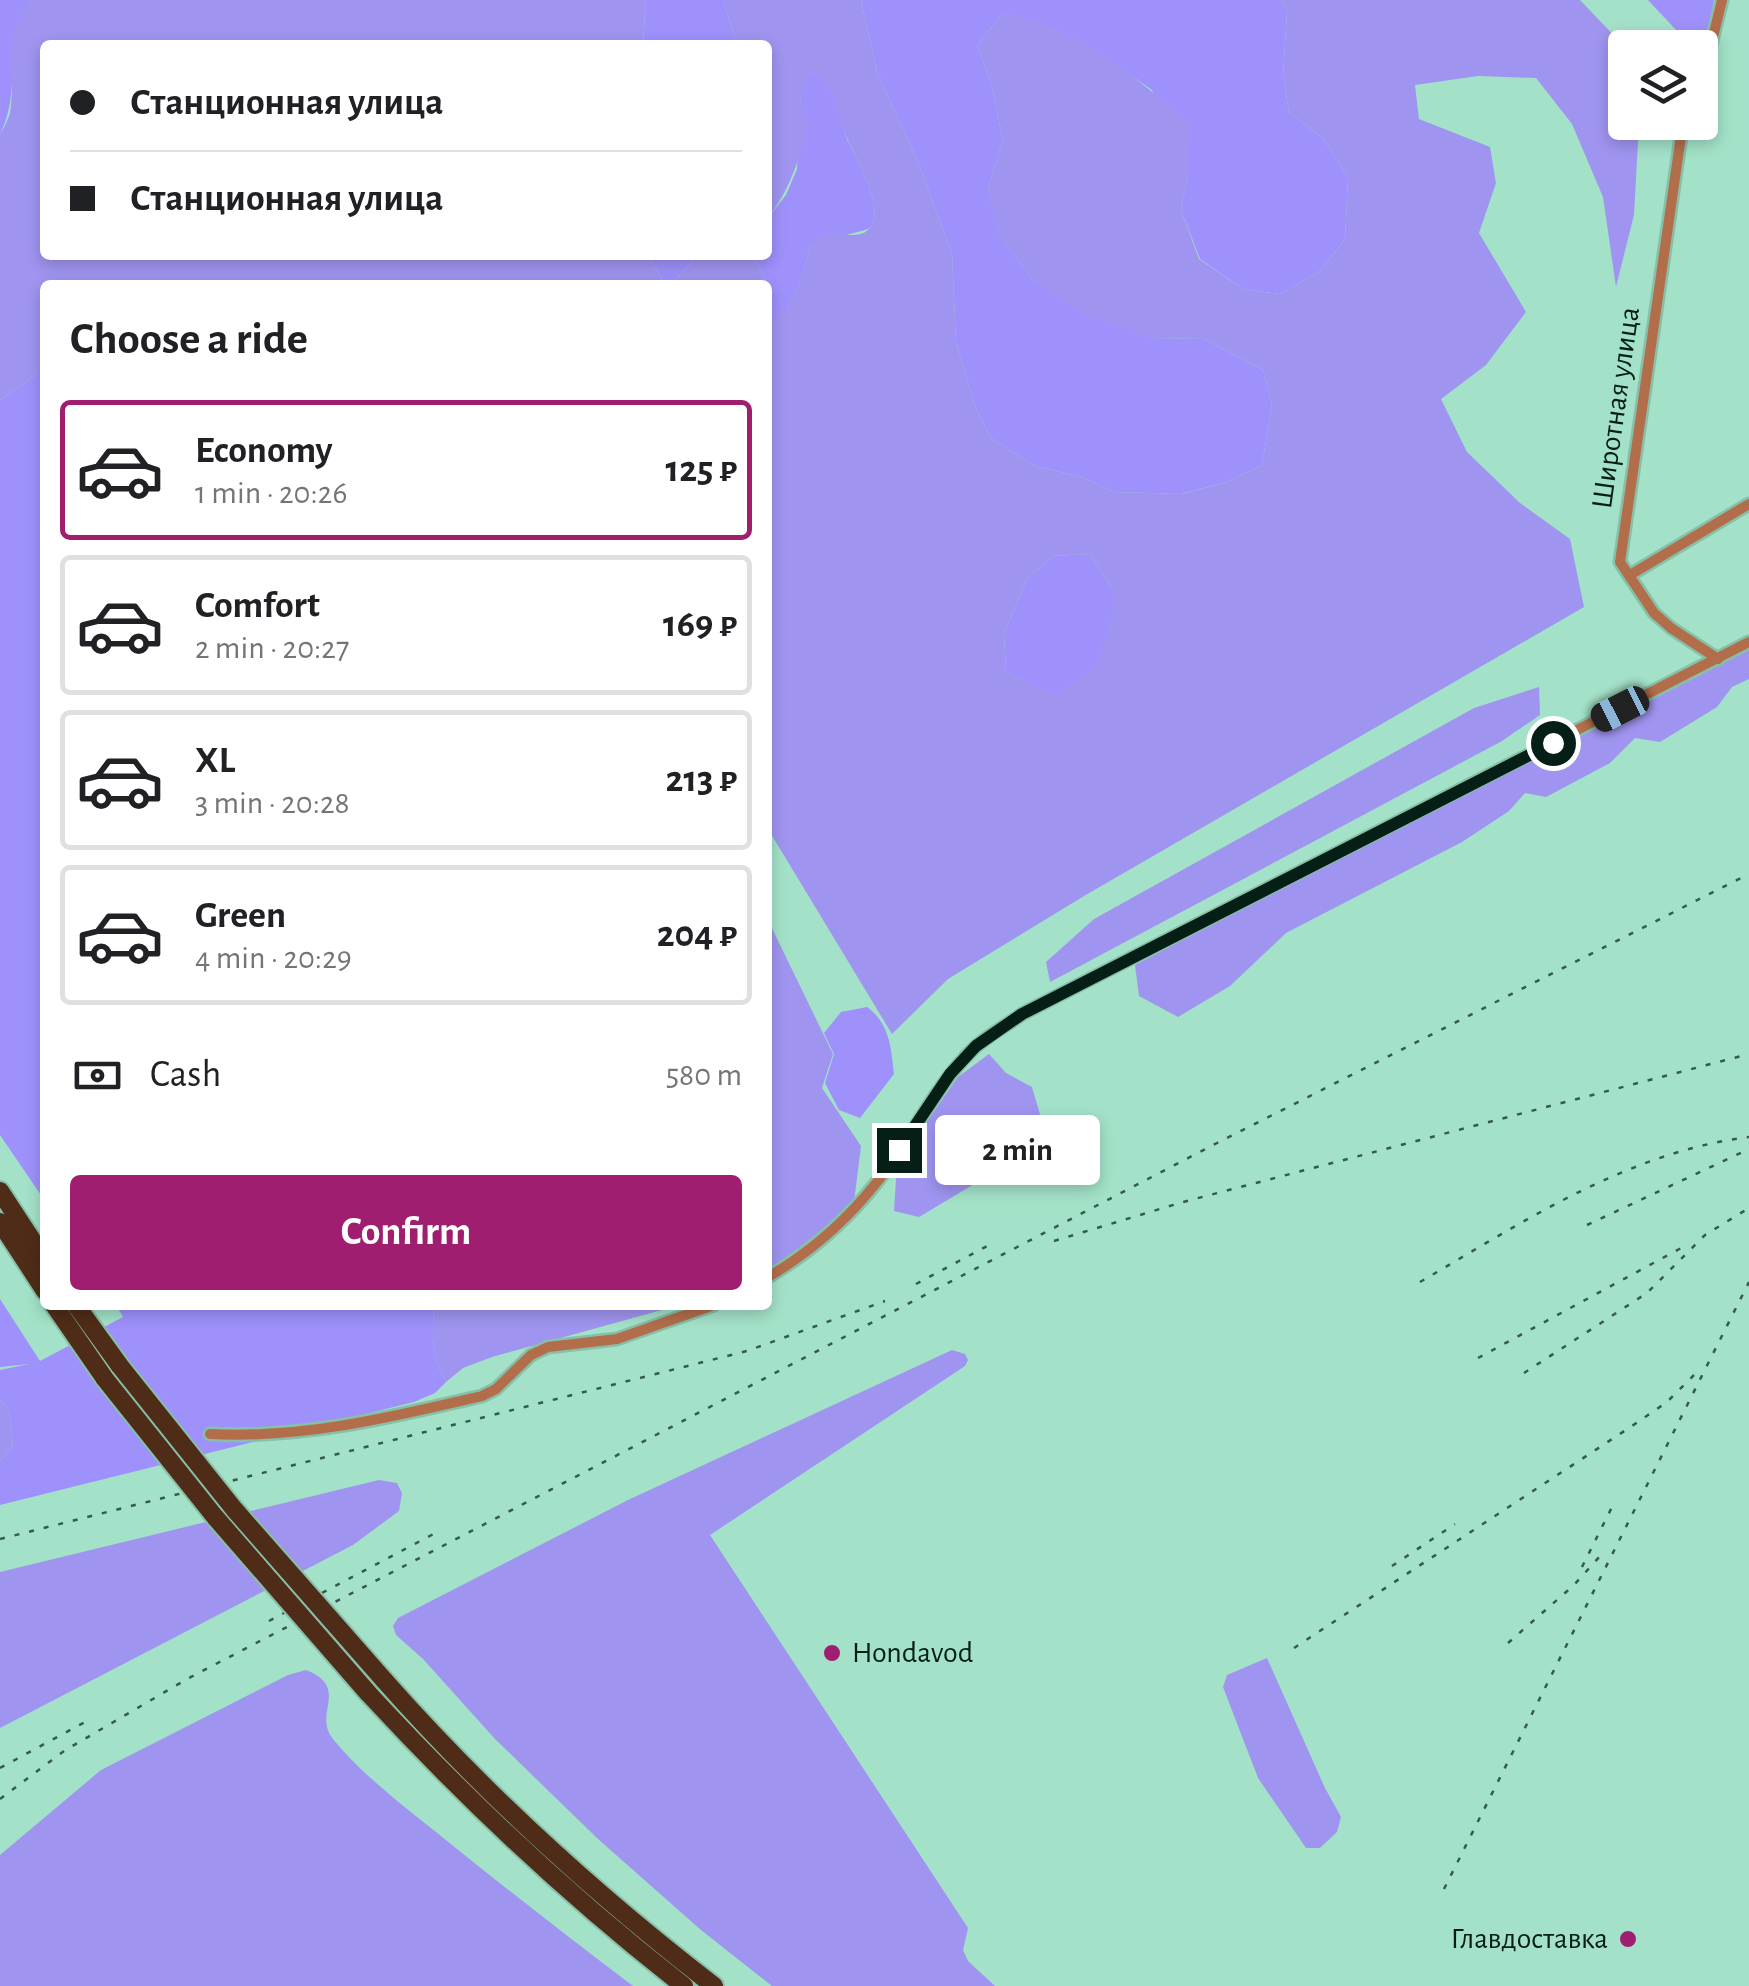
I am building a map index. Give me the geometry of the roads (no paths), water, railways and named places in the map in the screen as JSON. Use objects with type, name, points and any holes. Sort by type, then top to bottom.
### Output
[{"type":"highway","points":[[0,1191],[40,1252]]},
{"type":"highway","points":[[0,1222],[40,1283]]},
{"type":"highway","points":[[57,1310],[105,1378],[205,1504],[368,1693],[503,1828],[684,1986]]},
{"type":"highway","points":[[80,1310],[234,1509],[462,1764],[622,1912],[714,1986]]},
{"type":"street","points":[[1715,30],[1722,0]]},
{"type":"street","name":"Широтная улица","points":[[1680,140],[1620,562],[1654,613],[1718,659]]},
{"type":"street","points":[[1630,575],[1749,504]]},
{"type":"street","points":[[772,1276],[804,1256],[860,1202],[950,1074],[976,1046],[1022,1014],[1749,642]]},
{"type":"street","points":[[210,1434],[312,1432],[482,1396],[496,1390],[530,1354],[572,1342],[616,1339],[700,1310]]},
{"type":"railway","points":[[0,1799],[64,1751],[187,1679],[1217,1143],[1749,874]]},
{"type":"railway","points":[[1054,1241],[1183,1202],[1749,1054]]},
{"type":"railway","points":[[1420,1282],[1537,1214],[1619,1174],[1704,1145],[1749,1137]]},
{"type":"railway","points":[[1587,1225],[1749,1149]]},
{"type":"railway","points":[[1524,1373],[1647,1293],[1705,1235],[1749,1208]]},
{"type":"railway","points":[[916,1284],[991,1244]]},
{"type":"railway","points":[[1478,1358],[1683,1247]]},
{"type":"railway","points":[[1444,1889],[1749,1282]]},
{"type":"railway","points":[[0,1539],[747,1351],[885,1301]]},
{"type":"railway","points":[[1294,1648],[1632,1426],[1667,1402],[1694,1375]]},
{"type":"railway","points":[[1582,1567],[1614,1503]]},
{"type":"railway","points":[[1392,1566],[1455,1524]]},
{"type":"railway","points":[[269,1621],[441,1530]]},
{"type":"railway","points":[[1508,1643],[1574,1585],[1601,1555]]},
{"type":"railway","points":[[0,1768],[85,1722]]},
{"type":"place","name":"Hondavod","points":[[832,1653]]},
{"type":"place","name":"Главдоставка","points":[[1628,1939]]}]
